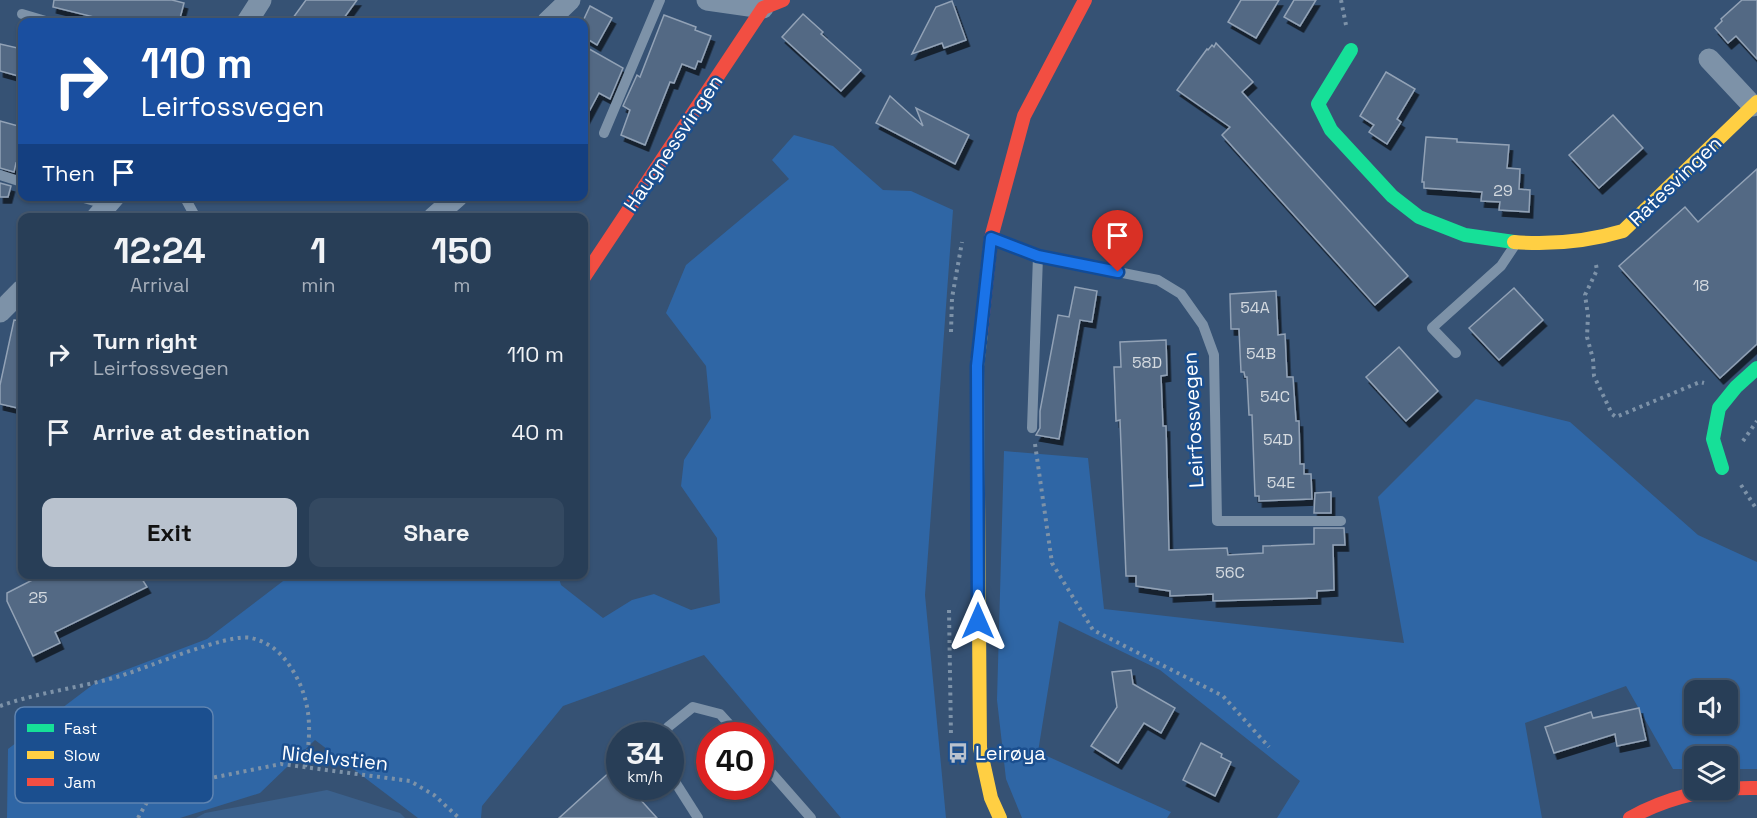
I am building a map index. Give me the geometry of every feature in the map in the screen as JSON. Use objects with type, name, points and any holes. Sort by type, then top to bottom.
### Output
[{"type":"street","points":[[250,18],[261,0]]},
{"type":"street","points":[[551,18],[570,0]]},
{"type":"street","points":[[707,0],[763,8],[783,0]]},
{"type":"street","points":[[1000,818],[991,798],[980,748],[977,366],[991,238],[1024,116],[1084,0]]},
{"type":"street","name":"Haugnessvingen","points":[[588,272],[763,8]]},
{"type":"street","name":"Ratesvingen","points":[[1351,50],[1318,104],[1331,130],[1392,196],[1419,217],[1465,235],[1517,242],[1570,243],[1594,240],[1623,231],[1755,104],[1709,59]]},
{"type":"street","points":[[439,213],[452,201]]},
{"type":"street","points":[[0,312],[18,294]]},
{"type":"street","points":[[1722,468],[1713,439],[1719,408],[1736,387],[1757,368]]},
{"type":"street","points":[[1630,818],[1645,809],[1705,791],[1757,788]]},
{"type":"lane","points":[[604,133],[660,0]]},
{"type":"lane","points":[[22,14],[36,18]]},
{"type":"lane","points":[[0,175],[18,181]]},
{"type":"lane","points":[[92,201],[106,206]]},
{"type":"lane","name":"Leirfossvegen","points":[[991,238],[1038,256],[1158,280],[1181,294],[1203,325],[1214,356],[1217,521],[1341,521]]},
{"type":"lane","points":[[1456,353],[1432,328],[1501,266],[1517,242]]},
{"type":"lane","points":[[1032,428],[1038,256]]},
{"type":"lane","points":[[674,722],[693,707],[720,714],[727,722]]},
{"type":"lane","points":[[774,776],[812,818]]},
{"type":"lane","points":[[684,796],[698,818]]},
{"type":"path","points":[[1594,240],[1597,270],[1585,295],[1588,315],[1587,337],[1593,359],[1594,376],[1612,414],[1616,417],[1700,382],[1736,387]]},
{"type":"path","points":[[1032,428],[1052,563],[1093,630],[1223,696],[1269,747]]},
{"type":"path","points":[[0,706],[42,693],[119,676],[227,640],[250,638],[276,649],[289,661],[302,688],[309,710],[310,727],[305,767]]},
{"type":"path","name":"Nidelvstien","points":[[213,778],[281,764],[410,781],[434,795],[459,818]]},
{"type":"path","name":"Nidelvstien","points":[[138,818],[146,803]]},
{"type":"shaded area","points":[[794,135],[833,146],[883,190],[911,191],[953,210],[925,595],[946,818],[841,818],[774,738],[774,722],[760,722],[704,655],[563,706],[482,806],[481,818],[418,818],[315,740],[260,793],[180,818],[7,818],[8,749],[15,744],[15,803],[213,803],[213,707],[63,707],[99,680],[207,639],[286,579],[559,579],[561,585],[603,618],[632,600],[654,594],[691,610],[720,603],[717,538],[681,486],[684,460],[711,418],[706,366],[666,313],[686,265],[789,179],[772,160]]},
{"type":"shaded area","points":[[1476,399],[1570,422],[1698,535],[1757,562],[1757,769],[1738,769],[1738,746],[1684,746],[1684,769],[1673,769],[1626,686],[1525,723],[1542,818],[1277,818],[1300,781],[1160,670],[1059,621],[1038,752],[1171,812],[1167,818],[1022,818],[1006,779],[997,700],[1004,451],[1088,458],[1104,609],[1404,643],[1378,497]]},
{"type":"shaded area","points":[[327,790],[400,813],[405,818],[196,818],[205,813]]},
{"type":"building","points":[[54,0],[172,0],[184,3],[180,18],[98,18],[53,7]]},
{"type":"building","points":[[306,0],[357,0],[344,18],[293,18]]},
{"type":"building","points":[[1241,0],[1279,0],[1256,38],[1228,22]]},
{"type":"building","points":[[1294,0],[1316,0],[1300,26],[1284,17]]},
{"type":"building","points":[[1742,0],[1757,0],[1757,59],[1736,36],[1728,43],[1715,28],[1722,21],[1721,19]]},
{"type":"building","points":[[952,1],[966,40],[944,48],[942,43],[912,54],[936,7]]},
{"type":"building","points":[[590,6],[612,18],[597,45],[588,39],[588,18],[584,18]]},
{"type":"building","points":[[803,14],[823,32],[821,34],[861,70],[841,91],[782,37]]},
{"type":"building","points":[[664,15],[696,27],[695,30],[711,36],[701,62],[698,61],[695,69],[682,64],[674,83],[670,82],[645,145],[621,135],[630,110],[623,106],[637,75],[640,77]]},
{"type":"building","points":[[1216,43],[1253,82],[1242,92],[1408,276],[1375,305],[1222,135],[1230,127],[1177,90],[1207,49],[1212,45],[1214,47]]},
{"type":"building","points":[[0,44],[18,48],[18,76],[0,71]]},
{"type":"building","points":[[588,48],[623,68],[610,99],[599,93],[588,114]]},
{"type":"building","points":[[1386,72],[1415,89],[1397,119],[1401,122],[1387,144],[1369,132],[1374,125],[1360,116]]},
{"type":"building","points":[[890,96],[923,126],[916,108],[969,135],[955,164],[876,123]]},
{"type":"building","points":[[1613,115],[1643,148],[1599,188],[1569,155]]},
{"type":"building","points":[[0,121],[18,126],[18,164],[16,163],[14,172],[0,168]]},
{"type":"building","points":[[1426,137],[1457,139],[1457,142],[1509,145],[1507,168],[1520,169],[1519,189],[1530,190],[1529,212],[1499,210],[1500,202],[1481,201],[1482,192],[1424,188],[1424,182],[1422,182]]},
{"type":"building","points":[[1757,169],[1757,344],[1720,378],[1619,266],[1685,207],[1698,222]]},
{"type":"building","points":[[0,183],[11,186],[8,197],[0,197]]},
{"type":"building","points":[[1075,287],[1097,291],[1092,322],[1080,320],[1059,439],[1036,435],[1040,428],[1040,411],[1058,315],[1069,317]]},
{"type":"building","points":[[1514,288],[1543,320],[1499,360],[1469,328]]},
{"type":"building","points":[[1276,291],[1278,335],[1285,334],[1287,377],[1293,377],[1296,421],[1299,421],[1300,464],[1304,464],[1304,474],[1311,474],[1312,499],[1259,501],[1259,496],[1255,496],[1252,415],[1249,415],[1247,377],[1244,372],[1241,372],[1239,329],[1231,329],[1230,294]]},
{"type":"building","points":[[14,320],[18,320],[18,408],[0,404],[0,385]]},
{"type":"building","points":[[1166,340],[1167,375],[1161,376],[1163,426],[1166,426],[1169,550],[1227,548],[1228,555],[1263,553],[1263,546],[1314,544],[1314,528],[1344,528],[1345,545],[1333,545],[1334,590],[1317,591],[1317,598],[1213,601],[1213,594],[1170,596],[1170,591],[1136,586],[1136,576],[1126,576],[1120,420],[1116,421],[1114,367],[1121,367],[1120,342]]},
{"type":"building","points":[[1399,347],[1438,391],[1406,421],[1366,377]]},
{"type":"building","points":[[1331,492],[1331,513],[1314,513],[1315,493]]},
{"type":"building","points":[[34,579],[142,579],[147,587],[55,632],[60,643],[33,656],[7,601],[7,593]]},
{"type":"building","points":[[1131,670],[1133,684],[1175,708],[1161,733],[1144,723],[1118,763],[1091,746],[1117,707],[1112,672]]},
{"type":"building","points":[[1639,708],[1646,740],[1617,746],[1615,734],[1554,753],[1545,727],[1591,712],[1593,718]]},
{"type":"building","points":[[1201,743],[1222,754],[1221,757],[1231,762],[1215,796],[1183,780]]},
{"type":"building","points":[[606,775],[606,800],[641,800],[657,818],[559,818]]},
{"type":"traffic: fast","points":[[1351,50],[1318,104],[1331,130],[1392,196],[1419,217],[1465,235],[1514,242]]},
{"type":"traffic: fast","points":[[1722,468],[1713,439],[1719,408],[1736,387],[1757,368]]},
{"type":"traffic: slow","points":[[1514,242],[1569,242],[1623,231],[1757,102]]},
{"type":"traffic: slow","points":[[981,333],[977,366],[980,748],[991,798],[1000,818]]},
{"type":"traffic: jam","points":[[588,271],[763,8],[783,0]]},
{"type":"traffic: jam","points":[[981,333],[991,238],[1024,116],[1085,0]]},
{"type":"traffic: jam","points":[[1630,818],[1660,804],[1691,794],[1724,789],[1757,788]]},
{"type":"place","name":"Leirøya","points":[[958,753]]},
{"type":"route","points":[[978,621],[977,366],[991,238],[1038,256],[1118,272]]}]
